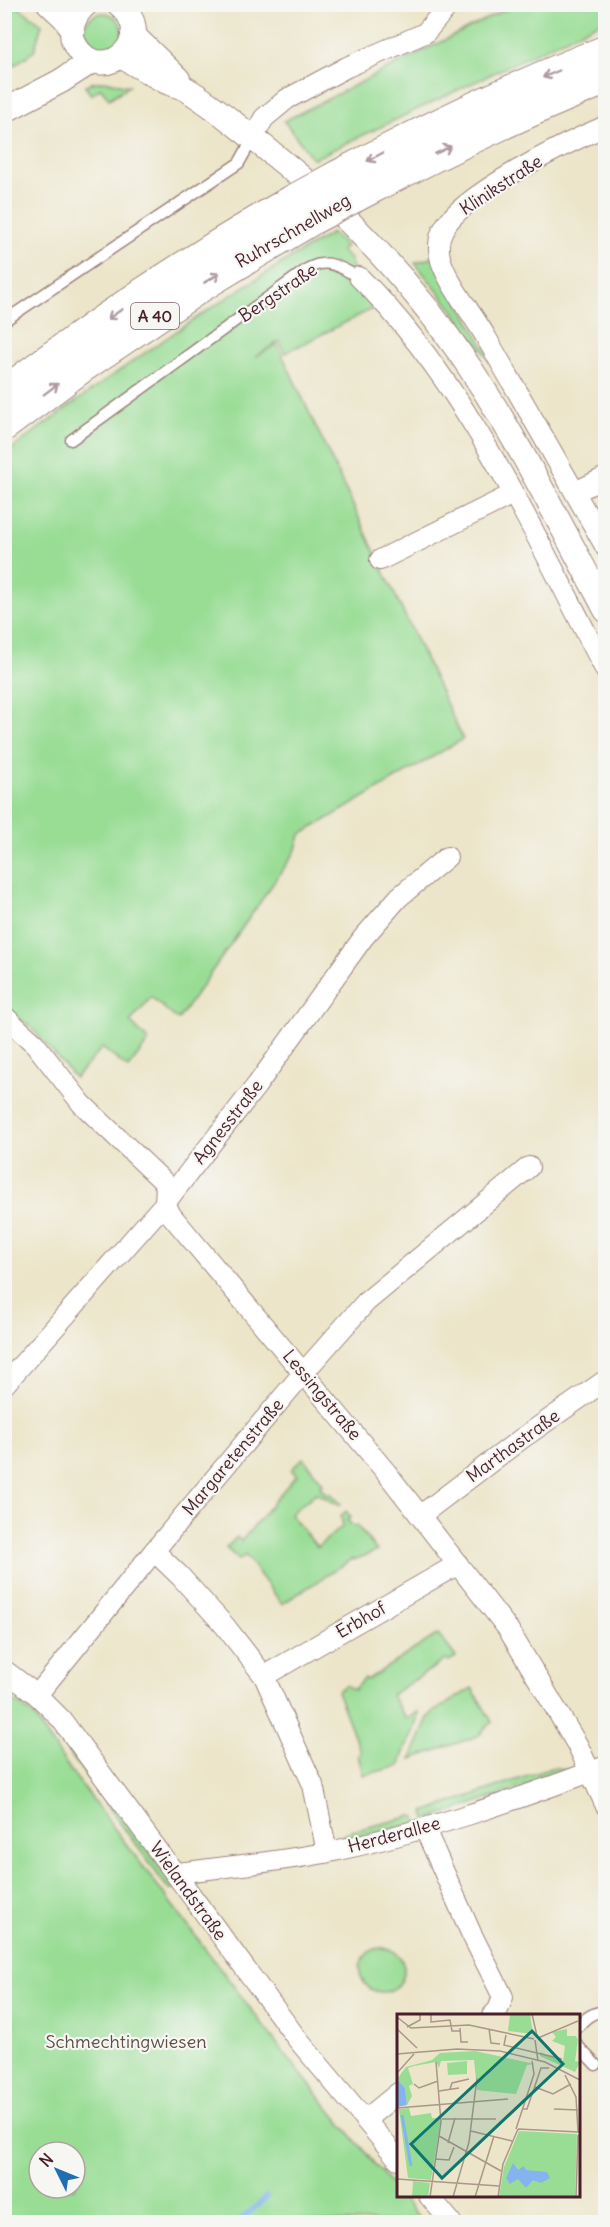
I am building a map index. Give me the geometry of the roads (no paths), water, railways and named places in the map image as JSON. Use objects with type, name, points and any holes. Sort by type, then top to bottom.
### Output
[{"type":"highway","name":"Ruhrschnellweg","points":[[4,394],[82,337],[229,240],[303,210],[489,101],[606,52]]},
{"type":"highway","name":"Ruhrschnellweg","points":[[345,187],[426,158],[528,110],[606,78]]},
{"type":"highway","name":"Ruhrschnellweg","points":[[4,424],[83,365],[204,283],[303,210]]},
{"type":"street","points":[[47,4],[63,19],[82,55],[92,61],[110,62],[129,48],[128,14]]},
{"type":"street","points":[[8,109],[60,62],[72,36],[75,16],[86,4]]},
{"type":"street","points":[[253,138],[264,118],[287,99],[347,67],[425,33],[452,4]]},
{"type":"street","points":[[128,14],[184,88]]},
{"type":"street","points":[[121,56],[167,82],[184,88],[253,138],[292,169],[362,234],[432,316],[469,366],[521,450],[606,610]]},
{"type":"street","points":[[8,109],[61,81],[92,61]]},
{"type":"street","name":"Klinikstraße","points":[[575,492],[475,317],[446,274],[440,259],[439,246],[442,231],[459,209],[524,167],[606,126]]},
{"type":"street","name":"Bergstraße","points":[[359,277],[388,308],[444,380],[513,494],[606,671]]},
{"type":"street","points":[[606,477],[575,492],[606,549]]},
{"type":"street","points":[[380,560],[513,494]]},
{"type":"street","name":"Agnesstraße","points":[[4,1384],[165,1203],[257,1085],[363,938],[399,897],[447,857]]},
{"type":"street","name":"Lessingstraße","points":[[4,1016],[35,1044],[82,1104],[166,1184],[165,1203],[171,1215],[421,1515],[508,1629],[578,1746],[597,1769],[606,1806]]},
{"type":"street","name":"Margaretenstraße","points":[[37,1695],[154,1551],[304,1372],[366,1302],[529,1167]]},
{"type":"street","name":"Marthastraße","points":[[421,1515],[521,1438],[606,1380]]},
{"type":"street","points":[[154,1551],[217,1617],[264,1676],[313,1785],[327,1852]]},
{"type":"street","name":"Erbhof","points":[[264,1676],[458,1564]]},
{"type":"street","name":"Wielandstraße","points":[[4,1670],[37,1695],[61,1719],[298,2040],[397,2157]]},
{"type":"street","name":"Herderallee","points":[[175,1873],[288,1859],[425,1829],[597,1769]]},
{"type":"street","points":[[425,1829],[471,1933],[503,1997],[494,2014]]},
{"type":"street","points":[[365,2120],[397,2095]]},
{"type":"street","points":[[430,2197],[451,2223]]},
{"type":"lane","points":[[4,321],[239,163],[253,138]]},
{"type":"lane","name":"Bergstraße","points":[[71,440],[307,269],[328,262],[359,277]]},
{"type":"lane","points":[[580,2025],[584,2019],[596,2012],[606,2011]]},
{"type":"lane","points":[[580,2047],[596,2065]]},
{"type":"waterway","points":[[238,2222],[267,2197]]},
{"type":"park label","name":"Schmechtingwiesen","points":[[126,2042]]}]
